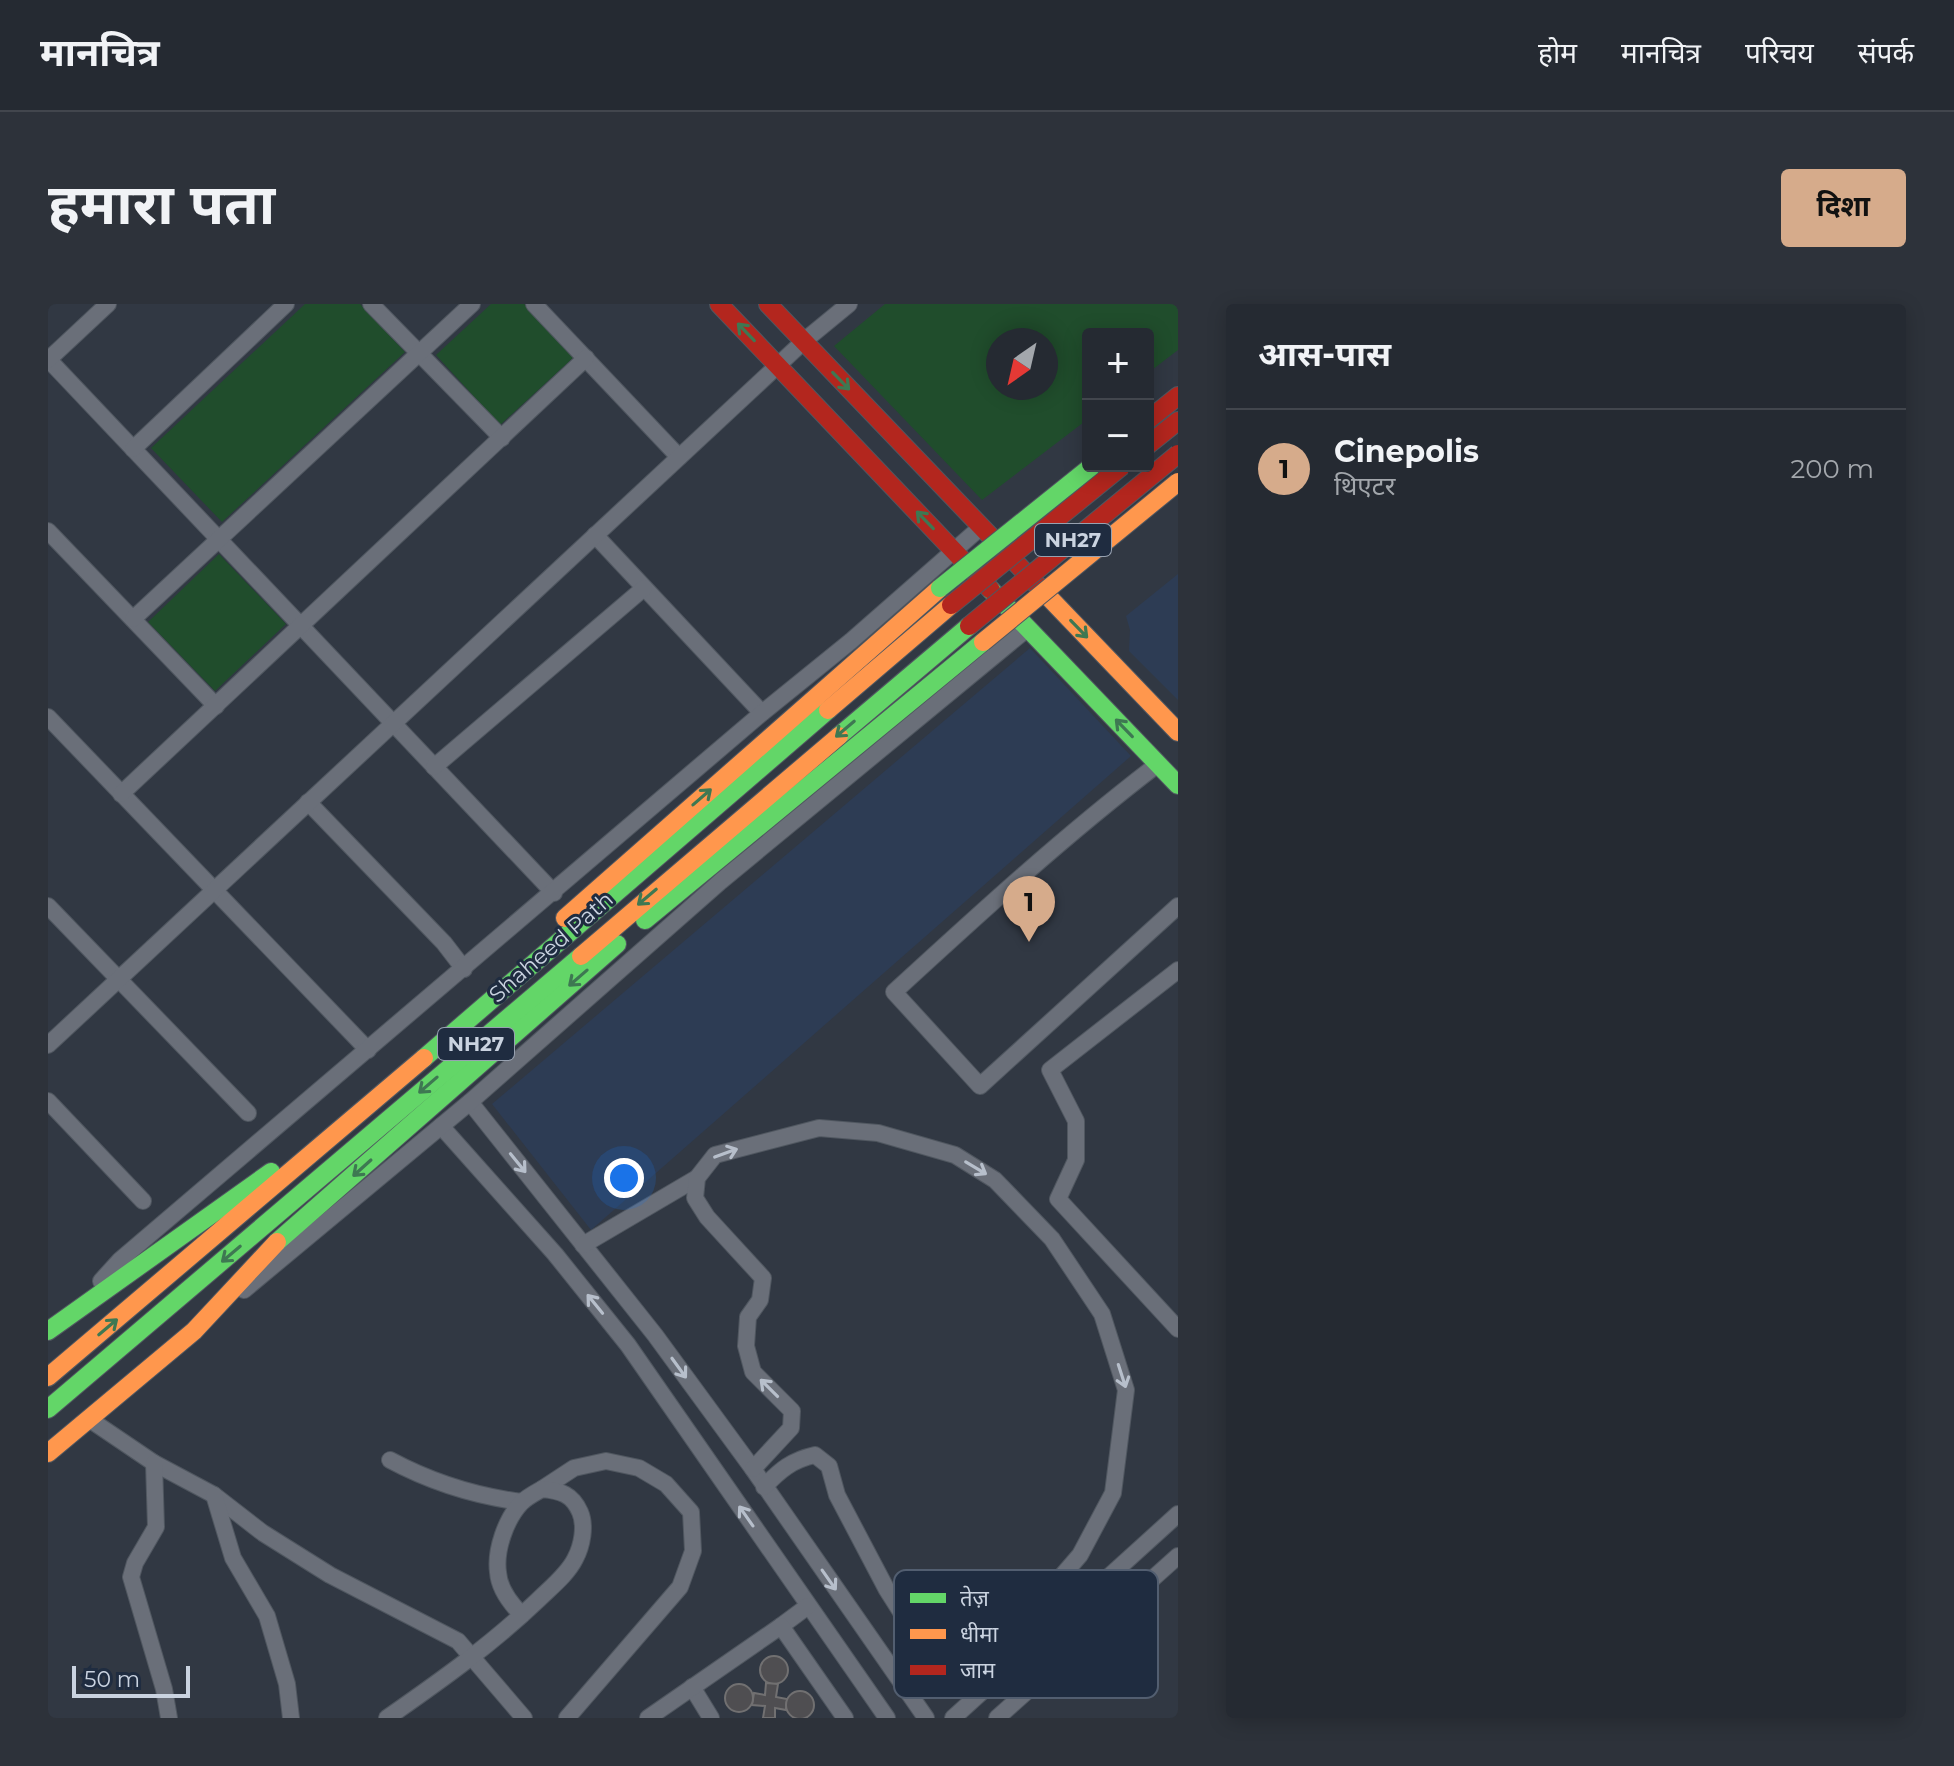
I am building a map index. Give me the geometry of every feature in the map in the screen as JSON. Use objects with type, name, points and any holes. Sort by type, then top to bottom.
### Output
[{"type":"main road","points":[[719,304],[1178,785]]},
{"type":"main road","points":[[768,304],[1178,732]]},
{"type":"main road","points":[[1154,415],[1178,396]]},
{"type":"main road","points":[[1154,440],[1178,421]]},
{"type":"main road","name":"NH27","points":[[904,679],[1178,454]]},
{"type":"main road","points":[[48,1331],[78,1306],[239,1196],[354,1109],[940,588],[1085,472]]},
{"type":"main road","name":"NH27","points":[[888,660],[1115,472]]},
{"type":"main road","points":[[48,1453],[194,1331],[270,1248],[630,933],[1178,482]]},
{"type":"main road","points":[[888,660],[940,588]]},
{"type":"main road","points":[[904,679],[983,642]]},
{"type":"main road","name":"Shaheed Path","points":[[48,1377],[354,1109],[888,660]]},
{"type":"main road","name":"Shaheed Path","points":[[48,1409],[904,679]]},
{"type":"main road","points":[[299,1196],[312,1213]]},
{"type":"street","points":[[108,304],[48,359],[554,893]]},
{"type":"street","points":[[133,449],[286,304]]},
{"type":"street","points":[[371,304],[502,438]]},
{"type":"street","points":[[133,619],[472,304]]},
{"type":"street","points":[[534,304],[679,457]]},
{"type":"street","points":[[48,1045],[778,365],[849,304]]},
{"type":"street","points":[[121,794],[586,358]]},
{"type":"street","points":[[78,1306],[120,1260],[762,713],[851,641],[981,527]]},
{"type":"street","points":[[48,531],[216,706]]},
{"type":"street","points":[[595,535],[762,713]]},
{"type":"street","points":[[434,767],[644,588]]},
{"type":"street","points":[[194,1331],[470,1102],[721,881],[1028,628]]},
{"type":"street","points":[[48,717],[368,1050]]},
{"type":"street","points":[[1158,764],[1092,814],[1026,871],[894,992],[980,1086],[1178,906]]},
{"type":"street","points":[[308,802],[444,943],[464,969]]},
{"type":"street","points":[[48,906],[248,1113]]},
{"type":"street","points":[[1178,970],[1050,1070],[1076,1121],[1076,1160],[1058,1199],[1178,1329]]},
{"type":"street","points":[[48,1101],[143,1201]]},
{"type":"street","points":[[470,1102],[655,1335],[753,1469],[894,1672]]},
{"type":"street","points":[[441,1126],[555,1254],[628,1345],[887,1718]]},
{"type":"street","points":[[583,1245],[697,1178],[715,1155],[819,1128],[878,1133],[955,1155],[995,1180],[1052,1239],[1102,1314],[1126,1390],[1113,1493],[1080,1555],[1067,1570]]},
{"type":"street","points":[[220,1175],[228,1190],[239,1196]]},
{"type":"street","points":[[697,1178],[695,1198],[707,1217],[763,1278],[760,1300],[748,1317],[746,1346],[753,1372],[792,1411],[791,1428],[753,1469]]},
{"type":"street","points":[[89,1419],[154,1463],[214,1495],[263,1533],[330,1575],[458,1641],[524,1718]]},
{"type":"street","points":[[764,1487],[784,1467],[799,1458],[815,1455],[823,1460],[829,1466],[837,1495],[862,1545],[894,1601]]},
{"type":"street","points":[[390,1460],[415,1474],[458,1489],[522,1502]]},
{"type":"street","points":[[522,1615],[503,1590],[498,1572],[505,1527],[522,1502],[574,1468],[606,1461],[639,1468],[666,1484],[691,1512],[693,1551],[680,1587],[567,1718]]},
{"type":"street","points":[[154,1463],[156,1527],[135,1563],[131,1577],[164,1689],[169,1718]]},
{"type":"street","points":[[387,1718],[472,1658],[556,1583],[574,1561],[580,1547],[584,1521],[575,1500],[561,1491],[542,1489]]},
{"type":"street","points":[[214,1495],[233,1558],[267,1616],[287,1684],[291,1718]]},
{"type":"street","points":[[1116,1570],[1178,1514]]},
{"type":"street","points":[[1158,1574],[1178,1556]]},
{"type":"street","points":[[648,1718],[808,1606]]},
{"type":"street","points":[[781,1626],[845,1718]]},
{"type":"street","points":[[692,1687],[711,1718]]},
{"type":"street","points":[[912,1698],[926,1718]]},
{"type":"street","points":[[953,1718],[975,1698]]},
{"type":"street","points":[[997,1718],[1019,1698]]},
{"type":"shaded area","points":[[1178,574],[1178,700],[1129,651],[1130,630],[1126,616]]},
{"type":"shaded area","points":[[1030,648],[1131,756],[591,1230],[492,1104]]},
{"type":"green space","points":[[305,304],[360,304],[405,352],[222,522],[151,448]]},
{"type":"green space","points":[[491,304],[524,304],[574,357],[500,425],[436,355]]},
{"type":"green space","points":[[885,304],[1178,304],[1178,350],[1154,368],[1154,328],[1082,328],[1082,424],[982,500],[834,346]]},
{"type":"green space","points":[[219,554],[286,624],[215,691],[148,622]]},
{"type":"building","points":[[774,1656],[784,1660],[788,1670],[784,1680],[774,1684],[764,1680],[760,1670],[764,1660]]},
{"type":"building","points":[[766,1683],[778,1684],[776,1697],[787,1699],[786,1710],[775,1708],[775,1718],[763,1718],[765,1706],[752,1705],[754,1693],[765,1695]]},
{"type":"building","points":[[739,1684],[749,1688],[753,1698],[749,1708],[739,1712],[729,1708],[725,1698],[729,1688]]},
{"type":"building","points":[[800,1691],[810,1695],[814,1705],[810,1715],[800,1719],[790,1715],[786,1705],[790,1695]]},
{"type":"traffic: fast","points":[[940,588],[1085,472]]},
{"type":"traffic: fast","points":[[991,590],[1178,785]]},
{"type":"traffic: fast","points":[[839,736],[969,626]]},
{"type":"traffic: fast","points":[[645,920],[983,642]]},
{"type":"traffic: fast","points":[[424,1058],[828,710]]},
{"type":"traffic: fast","points":[[277,1242],[617,944]]},
{"type":"traffic: fast","points":[[48,1409],[581,956]]},
{"type":"traffic: fast","points":[[48,1331],[271,1172]]},
{"type":"traffic: slow","points":[[983,642],[1178,482]]},
{"type":"traffic: slow","points":[[1039,587],[1178,732]]},
{"type":"traffic: slow","points":[[565,918],[940,588]]},
{"type":"traffic: slow","points":[[828,710],[951,605]]},
{"type":"traffic: slow","points":[[581,956],[839,736]]},
{"type":"traffic: slow","points":[[48,1377],[424,1058]]},
{"type":"traffic: slow","points":[[48,1453],[194,1331],[277,1242]]},
{"type":"traffic: jam","points":[[719,304],[991,590]]},
{"type":"traffic: jam","points":[[768,304],[1039,587]]},
{"type":"traffic: jam","points":[[1154,415],[1178,396]]},
{"type":"traffic: jam","points":[[1154,440],[1178,421]]},
{"type":"traffic: jam","points":[[969,626],[1178,454]]},
{"type":"traffic: jam","points":[[951,605],[1115,472]]},
{"type":"place","name":"Cinepolis","points":[[1029,942]]}]
